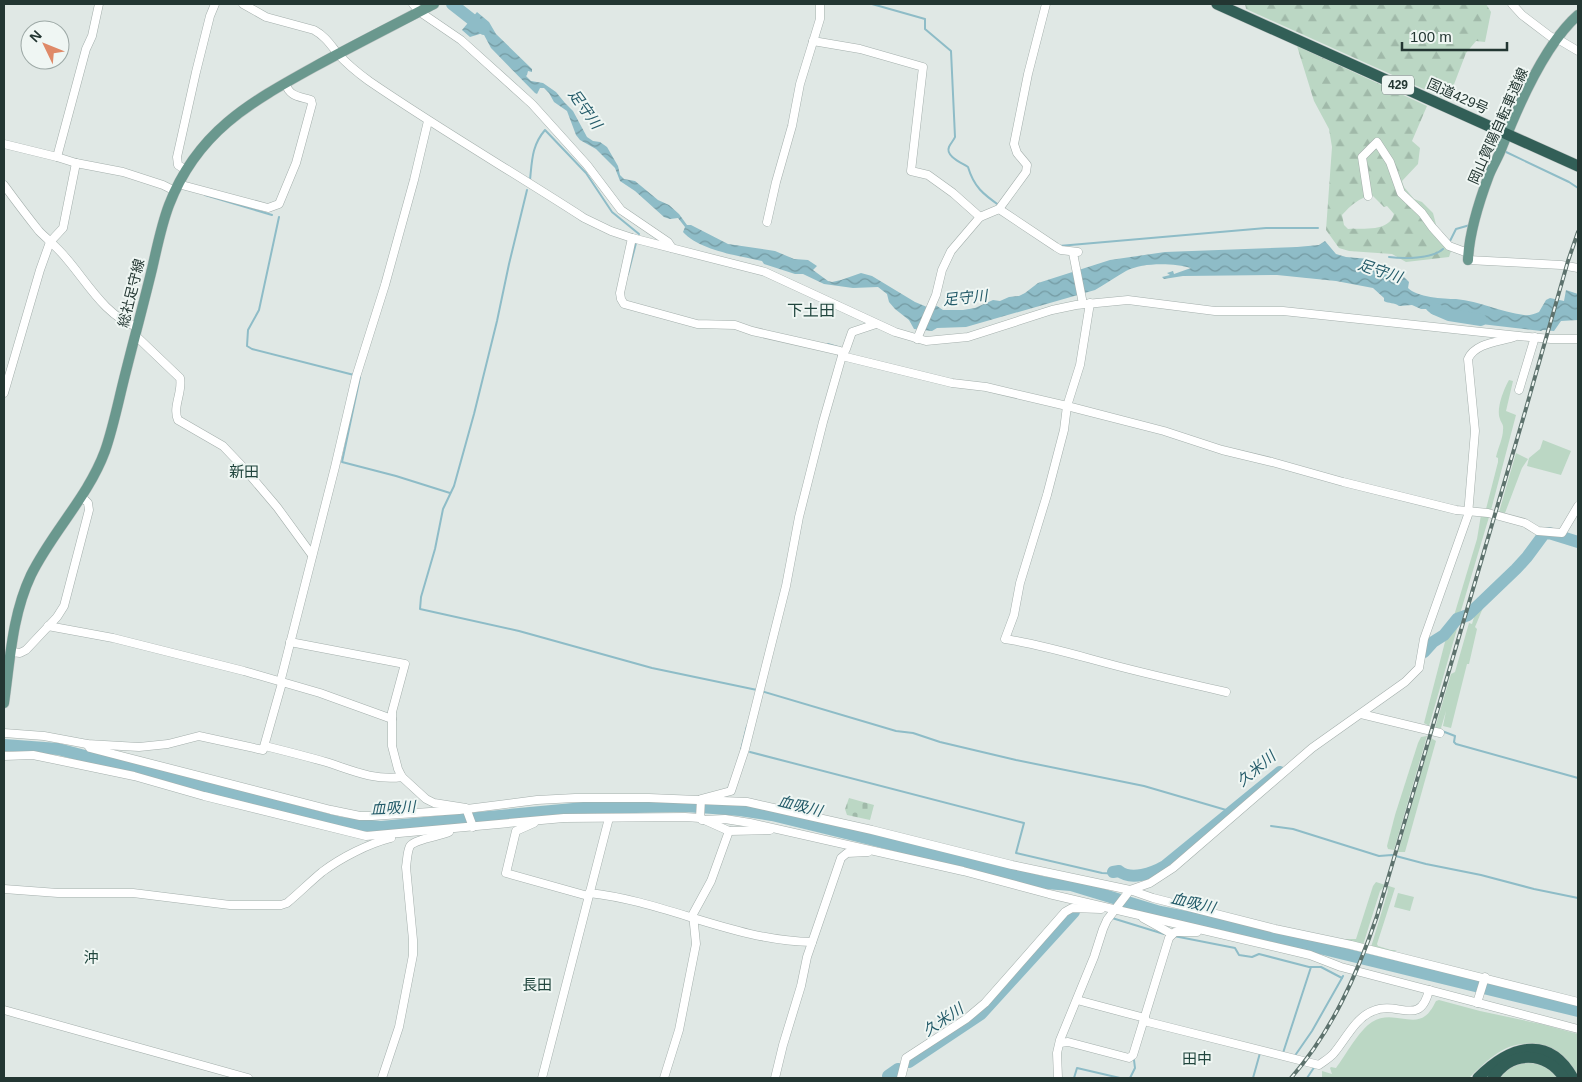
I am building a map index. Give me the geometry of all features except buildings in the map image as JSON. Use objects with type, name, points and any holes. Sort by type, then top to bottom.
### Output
[{"type":"highway","name":"国道429号","points":[[1217,4],[1578,166]]},
{"type":"highway","points":[[1478,1078],[1504,1056],[1529,1049],[1552,1055],[1564,1065],[1573,1078]]},
{"type":"highway","points":[[1493,1078],[1508,1063],[1528,1057],[1548,1062],[1561,1072],[1564,1078]]},
{"type":"main road","name":"総社足守線","points":[[4,703],[13,634],[21,602],[30,577],[53,537],[82,497],[100,464],[108,443],[163,224],[177,187],[186,170],[206,142],[226,122],[254,101],[423,7]]},
{"type":"main road","name":"岡山賀陽自転車道線","points":[[1468,256],[1484,190],[1506,134],[1556,38],[1566,25],[1578,15]]},
{"type":"street","points":[[57,155],[86,49],[92,36],[99,4]]},
{"type":"street","points":[[186,170],[178,165],[177,157],[196,72],[210,16],[215,4]]},
{"type":"street","points":[[243,4],[266,17],[314,30],[327,39],[338,54],[357,73],[584,218],[610,231],[632,238],[765,272],[806,289],[895,332],[937,341],[968,337],[1052,310],[1085,302],[1128,300],[1215,311],[1283,311],[1519,336],[1578,339]]},
{"type":"street","points":[[767,222],[792,126],[800,84],[820,19],[820,4]]},
{"type":"street","points":[[918,337],[936,295],[942,270],[951,251],[980,217],[1000,208],[1027,169],[1026,163],[1017,153],[1014,144],[1028,74],[1046,4]]},
{"type":"street","points":[[1512,4],[1551,37],[1578,51]]},
{"type":"street","points":[[423,7],[532,104],[588,165],[621,210],[668,242],[672,248]]},
{"type":"street","points":[[813,41],[860,49],[923,68],[912,171],[928,175],[953,193],[980,217]]},
{"type":"street","points":[[4,144],[57,155],[76,163],[124,172],[163,185],[268,208],[279,204],[296,163],[312,104],[311,100],[292,95],[287,90],[285,83]]},
{"type":"street","points":[[4,733],[44,736],[87,744],[139,747],[168,744],[198,736],[264,750],[312,555],[338,459],[356,377],[373,327],[410,197],[428,120]]},
{"type":"street","points":[[1368,196],[1362,157],[1377,142],[1390,162],[1402,193],[1422,213],[1432,228],[1449,246],[1468,256],[1578,268]]},
{"type":"street","points":[[4,393],[40,270],[50,242],[62,228],[76,163]]},
{"type":"street","points":[[4,185],[40,232],[66,258],[90,289],[136,331],[180,378],[181,386],[176,413],[178,420],[223,446],[277,507],[312,555]]},
{"type":"street","points":[[1000,208],[1056,247],[1075,253],[1085,302],[1080,365],[1067,405],[1065,426],[1050,486],[1025,564],[1014,615],[1005,639],[1088,657],[1119,667],[1226,692]]},
{"type":"street","points":[[632,238],[620,293],[624,304],[697,324],[735,325],[752,331],[840,351],[952,383],[986,387],[1067,405],[1164,431],[1222,450],[1343,482],[1456,510],[1483,512],[1525,523],[1538,531],[1562,533],[1578,506]]},
{"type":"street","points":[[701,801],[731,791],[745,749],[787,583],[799,517],[823,422],[844,353],[852,332],[876,324]]},
{"type":"street","points":[[1058,1078],[1060,1043],[1094,957],[1102,929],[1116,907],[1129,892],[1150,883],[1173,868],[1312,748],[1405,682],[1419,668],[1424,639],[1468,511],[1475,431],[1468,359],[1470,352],[1476,348],[1519,336]]},
{"type":"street","points":[[1520,390],[1535,337]]},
{"type":"street","points":[[12,652],[20,653],[26,650],[57,617],[64,606],[89,510],[88,503],[82,497]]},
{"type":"street","points":[[48,626],[113,638],[244,671],[320,693],[392,719]]},
{"type":"street","points":[[290,642],[405,664],[392,712],[392,746],[402,777],[426,799],[434,803],[466,809]]},
{"type":"street","points":[[1361,714],[1440,733]]},
{"type":"street","points":[[87,744],[90,748],[360,816],[459,810],[537,800],[575,798],[747,802],[872,830],[1276,929],[1351,945],[1578,1002]]},
{"type":"street","points":[[264,746],[325,762],[374,778],[402,777]]},
{"type":"street","points":[[4,756],[33,755],[134,776],[357,835],[374,836],[456,829],[472,825],[564,818],[664,817],[724,819],[880,851],[964,870],[1049,894],[1116,907],[1138,914],[1310,955],[1341,967],[1478,1001],[1578,1029]]},
{"type":"street","points":[[701,801],[701,818]]},
{"type":"street","points":[[466,809],[472,825]]},
{"type":"street","points":[[542,1078],[609,818]]},
{"type":"street","points":[[701,818],[729,831],[768,831],[777,829]]},
{"type":"street","points":[[540,820],[516,831],[506,873],[589,894],[617,897],[759,937],[789,942],[812,942]]},
{"type":"street","points":[[382,1078],[399,1027],[413,956],[406,867],[409,851],[415,842],[447,834],[456,829]]},
{"type":"street","points":[[664,1078],[679,1030],[696,944],[693,914],[711,881],[729,831]]},
{"type":"street","points":[[4,888],[58,893],[133,893],[230,905],[282,905],[287,903],[322,872],[365,847],[405,833]]},
{"type":"street","points":[[776,1078],[807,957],[840,858],[847,853],[880,851]]},
{"type":"street","points":[[901,1078],[906,1058],[966,1019],[985,1003],[1065,912],[1072,908],[1116,907]]},
{"type":"street","points":[[1138,914],[1172,934]]},
{"type":"street","points":[[1060,1043],[1068,1042],[1129,1058],[1133,1055],[1169,938],[1172,934],[1180,931],[1197,932],[1201,929]]},
{"type":"street","points":[[1478,1001],[1485,979]]},
{"type":"street","points":[[1077,1000],[1319,1065],[1333,1055],[1364,1014],[1384,1007],[1417,1011],[1422,1007],[1429,990]]},
{"type":"street","points":[[4,1010],[248,1078]]},
{"type":"green space","points":[[1245,4],[1486,4],[1491,12],[1485,42],[1476,41],[1466,53],[1448,100],[1246,9]]},
{"type":"green space","points":[[1297,46],[1427,106],[1412,141],[1420,148],[1418,164],[1402,181],[1404,187],[1414,199],[1422,202],[1433,213],[1440,240],[1451,251],[1449,257],[1406,262],[1392,254],[1349,251],[1339,248],[1326,230],[1332,147],[1329,129],[1314,101]],"holes":[[[1372,195],[1384,207],[1387,206],[1394,214],[1387,224],[1368,229],[1348,229],[1344,225],[1342,215],[1363,198]]]},
{"type":"green space","points":[[1509,380],[1513,381],[1506,411],[1516,415],[1491,510],[1486,509],[1498,462],[1496,457],[1503,428],[1499,410],[1503,393]]},
{"type":"green space","points":[[1543,440],[1571,451],[1561,475],[1527,466],[1529,458],[1540,449]]},
{"type":"green space","points":[[1516,453],[1528,459],[1522,468],[1505,513],[1499,512]]},
{"type":"green space","points":[[1481,515],[1489,517],[1460,614],[1453,619],[1477,539]]},
{"type":"green space","points":[[1485,603],[1475,627],[1477,629],[1469,664],[1467,664],[1451,728],[1443,726],[1446,711],[1441,728],[1435,728],[1451,674],[1455,672],[1469,623],[1472,624],[1475,614]]},
{"type":"green space","points":[[1459,622],[1429,726],[1424,723],[1446,638]]},
{"type":"green space","points":[[1427,736],[1394,850],[1388,849],[1387,846],[1395,815],[1418,743],[1421,737]]},
{"type":"green space","points":[[1431,738],[1436,741],[1405,852],[1398,852]]},
{"type":"green space","points":[[849,798],[874,805],[870,820],[847,815],[845,809]]},
{"type":"green space","points":[[1376,882],[1395,888],[1377,944],[1391,950],[1397,950],[1387,952],[1371,947],[1388,891],[1384,887],[1380,891],[1363,945],[1332,939],[1356,939],[1373,886]]},
{"type":"green space","points":[[1398,893],[1414,897],[1410,911],[1394,907]]},
{"type":"green space","points":[[1439,1000],[1578,1034],[1578,1078],[1573,1068],[1567,1062],[1534,1045],[1520,1044],[1503,1050],[1488,1060],[1469,1078],[1322,1078],[1322,1071],[1332,1074],[1330,1068],[1336,1068],[1357,1037],[1372,1022],[1388,1017],[1418,1019],[1424,1017],[1436,1001]]},
{"type":"green space","points":[[1524,1062],[1544,1065],[1559,1078],[1499,1078],[1508,1069]]},
{"type":"water","points":[[477,12],[489,22],[496,34],[532,69],[532,72],[528,71],[526,76],[531,81],[543,83],[556,92],[573,111],[587,137],[607,147],[618,166],[620,175],[624,179],[635,181],[658,200],[669,205],[687,225],[691,225],[728,244],[775,251],[794,259],[808,260],[817,266],[813,270],[828,281],[841,280],[861,273],[872,276],[915,302],[927,307],[937,306],[943,310],[963,310],[975,308],[993,300],[1000,301],[1009,297],[1019,296],[1038,283],[1110,260],[1165,252],[1297,247],[1319,245],[1325,241],[1336,254],[1369,259],[1403,276],[1409,282],[1408,288],[1412,291],[1430,297],[1465,300],[1515,314],[1528,315],[1539,312],[1546,300],[1550,298],[1564,301],[1566,290],[1578,294],[1578,320],[1561,321],[1554,331],[1464,322],[1465,316],[1460,314],[1435,315],[1426,309],[1412,305],[1399,306],[1384,301],[1384,298],[1373,288],[1336,281],[1277,275],[1183,276],[1164,279],[1162,277],[1170,275],[1167,273],[1173,271],[1174,274],[1191,268],[1158,264],[1133,268],[1095,290],[966,327],[937,328],[932,331],[914,329],[909,320],[889,302],[887,294],[878,287],[853,288],[824,284],[803,274],[795,274],[764,264],[762,261],[709,248],[690,238],[683,232],[685,227],[678,218],[670,219],[664,217],[635,191],[620,181],[615,168],[596,149],[580,140],[576,135],[567,111],[554,102],[544,88],[540,88],[537,94],[535,93],[491,48],[483,33],[470,37],[462,30]]},
{"type":"waterway","name":"足守川","points":[[452,4],[484,29]]},
{"type":"waterway","points":[[872,4],[925,19],[925,29],[951,51],[955,137],[948,150],[955,159],[968,167],[973,180],[980,190],[1000,206]]},
{"type":"waterway","points":[[530,180],[535,147],[545,130],[586,173],[612,212],[639,234]]},
{"type":"waterway","points":[[1504,151],[1578,188]]},
{"type":"waterway","points":[[527,190],[474,414],[454,486],[443,509],[435,549],[421,597],[420,609],[519,631],[652,668],[757,690]]},
{"type":"waterway","points":[[205,195],[272,215]]},
{"type":"waterway","points":[[279,217],[259,310],[248,330],[247,346],[252,349],[354,375]]},
{"type":"waterway","points":[[1449,243],[1456,229],[1470,225]]},
{"type":"waterway","points":[[1059,246],[1266,228],[1318,228]]},
{"type":"waterway","points":[[628,274],[636,243]]},
{"type":"waterway","points":[[1389,257],[1409,258],[1432,255],[1443,249]]},
{"type":"waterway","name":"足守川","points":[[1435,309],[1449,315],[1481,320]]},
{"type":"waterway","points":[[828,344],[844,349]]},
{"type":"waterway","points":[[359,376],[342,462],[450,493]]},
{"type":"waterway","name":"久米川","points":[[1424,652],[1433,642],[1444,635],[1457,619],[1468,615],[1516,569],[1544,534],[1549,533],[1578,542]]},
{"type":"waterway","points":[[761,691],[896,731],[913,733],[940,742],[1016,760],[1144,786],[1233,812]]},
{"type":"waterway","points":[[741,750],[747,726]]},
{"type":"waterway","points":[[1442,731],[1455,736],[1454,742],[1456,744],[1578,778]]},
{"type":"waterway","name":"血吸川","points":[[4,745],[58,749],[341,823],[381,827],[584,808],[686,806],[740,810],[772,815],[1046,883],[1071,885],[1160,912],[1217,923],[1578,1011]]},
{"type":"waterway","points":[[750,752],[1024,823],[1016,853],[1102,873],[1123,874]]},
{"type":"waterway","name":"久米川","points":[[1113,872],[1119,871],[1136,876],[1165,866],[1280,772]]},
{"type":"waterway","points":[[1271,826],[1293,829],[1379,856],[1392,855],[1578,898]]},
{"type":"waterway","name":"久米川","points":[[909,1062],[981,1014],[1074,912]]},
{"type":"waterway","points":[[1112,918],[1164,934]]},
{"type":"waterway","points":[[1174,936],[1235,948],[1239,955],[1252,957],[1259,954],[1309,967],[1321,967],[1342,978],[1343,976]]},
{"type":"waterway","points":[[1283,1053],[1311,967]]},
{"type":"waterway","points":[[1294,1057],[1312,1031],[1342,978]]},
{"type":"waterway","points":[[1253,1078],[1260,1053]]},
{"type":"waterway","points":[[1130,1078],[1135,1068],[1134,1060]]},
{"type":"waterway","points":[[1307,1078],[1315,1066]]},
{"type":"waterway","points":[[1074,1078],[1077,1068],[1120,1078]]},
{"type":"waterway","name":"久米川","points":[[888,1076],[898,1069]]},
{"type":"railway","points":[[1291,1078],[1306,1060],[1331,1022],[1352,981],[1377,916],[1578,232]]},
{"type":"district","name":"下土田","points":[[811,310]]},
{"type":"district","name":"新田","points":[[244,472]]},
{"type":"district","name":"沖","points":[[91,958]]},
{"type":"district","name":"長田","points":[[537,985]]},
{"type":"district","name":"田中","points":[[1197,1059]]}]
